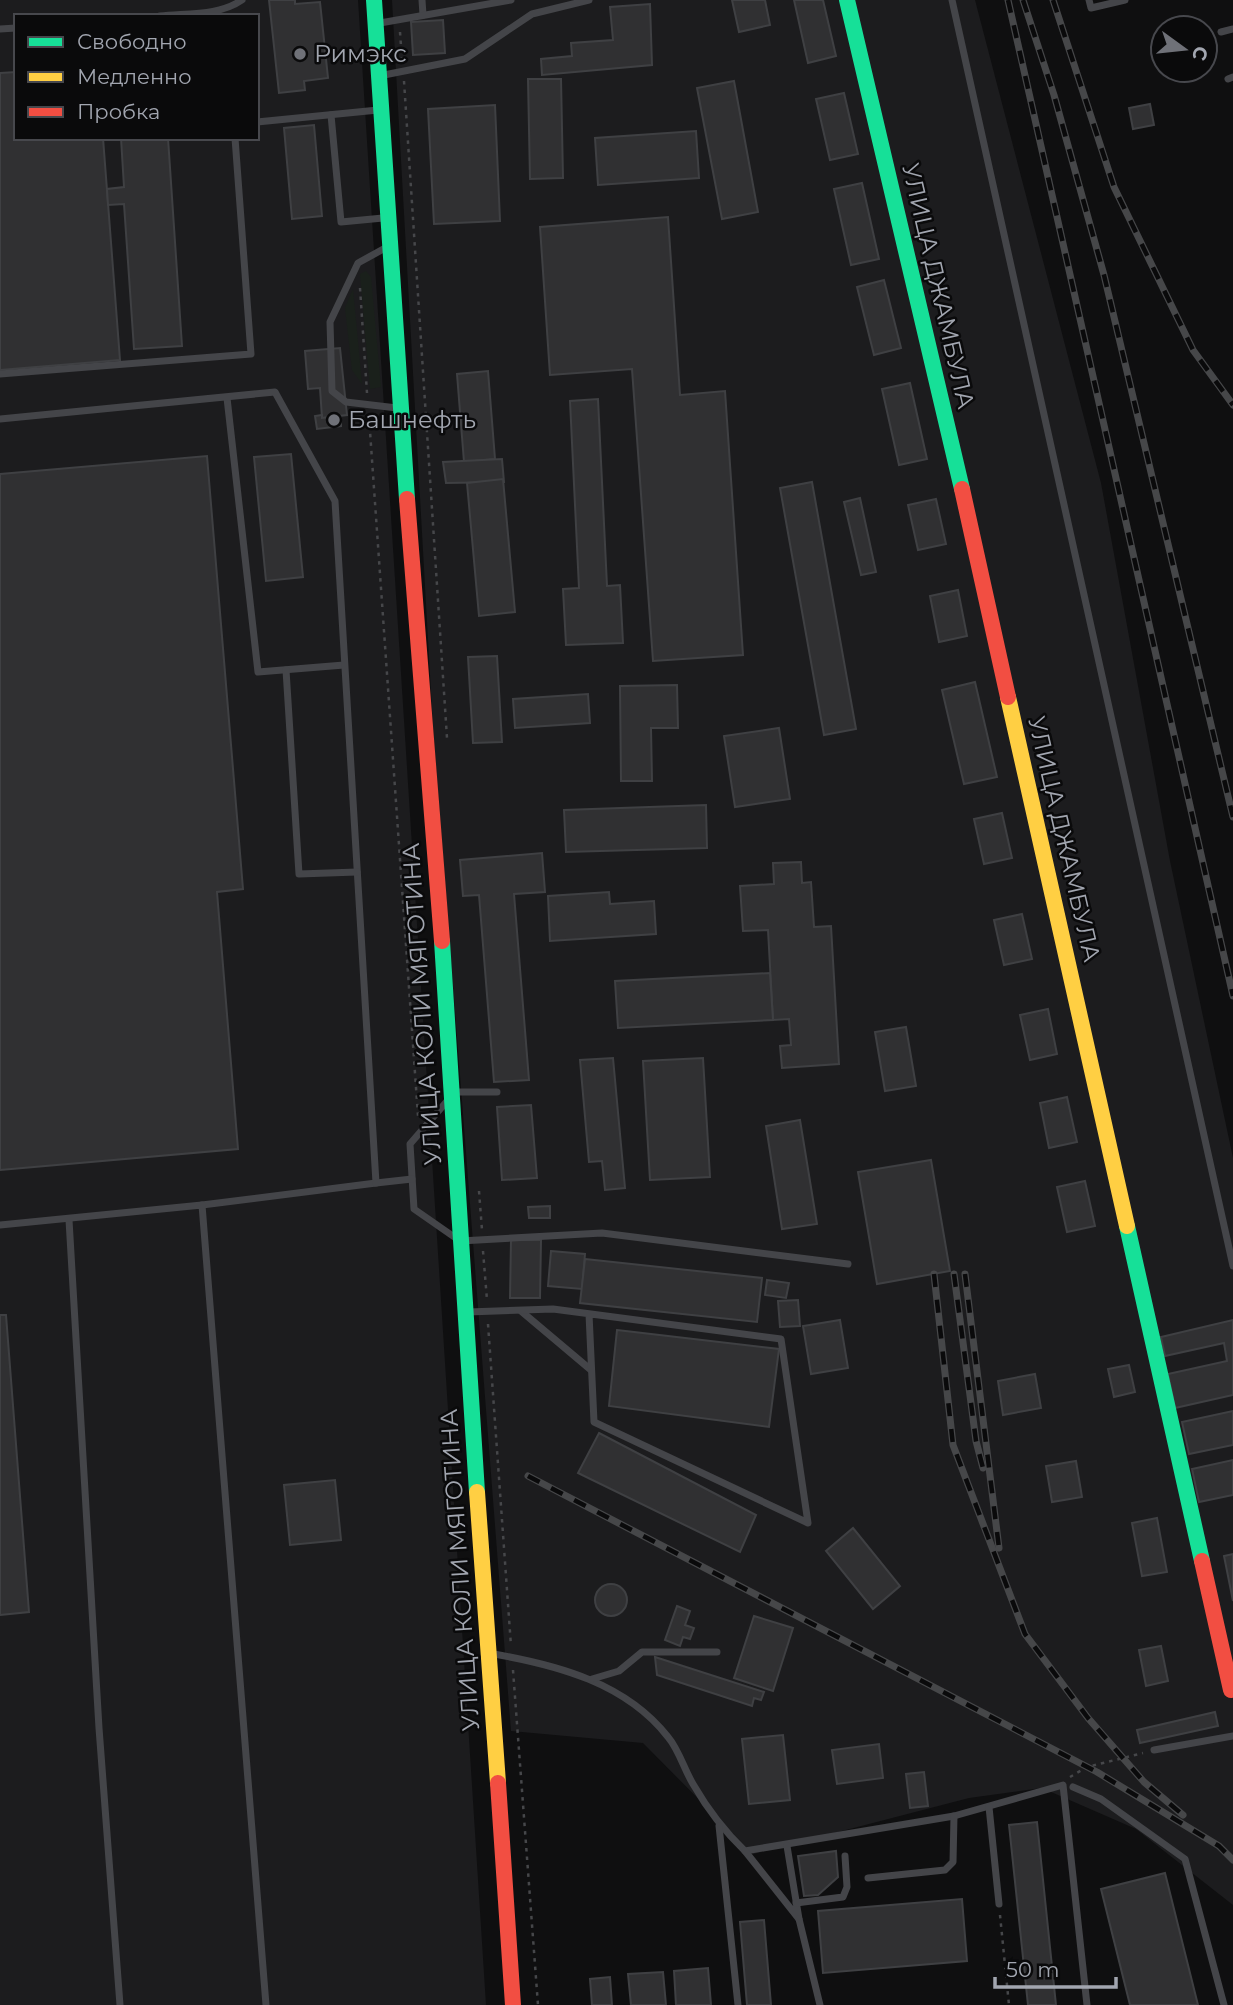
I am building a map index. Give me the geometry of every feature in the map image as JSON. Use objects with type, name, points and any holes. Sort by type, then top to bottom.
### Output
[{"type":"main road","name":"УЛИЦА КОЛИ МЯГОТИНА","points":[[374,0],[401,408],[454,1093],[464,1312],[513,2005]]},
{"type":"main road","name":"УЛИЦА ДЖАМБУЛА","points":[[847,0],[936,375],[1232,1694]]},
{"type":"lane","points":[[181,14],[232,7],[242,0]]},
{"type":"lane","points":[[422,0],[424,15]]},
{"type":"lane","points":[[376,24],[511,0]]},
{"type":"lane","points":[[380,76],[465,60],[532,14],[589,0]]},
{"type":"lane","points":[[952,0],[1233,1266]]},
{"type":"lane","points":[[1089,0],[1091,8],[1125,0]]},
{"type":"lane","points":[[1221,32],[1233,29]]},
{"type":"lane","points":[[259,122],[382,110]]},
{"type":"lane","points":[[331,114],[341,222],[388,218]]},
{"type":"lane","points":[[0,374],[251,354],[235,140]]},
{"type":"lane","points":[[390,244],[358,263],[330,322],[332,391],[346,402],[401,408]]},
{"type":"lane","points":[[0,419],[275,392],[335,501],[376,1183]]},
{"type":"lane","points":[[227,398],[258,672],[345,665]]},
{"type":"lane","points":[[286,670],[299,874],[357,872]]},
{"type":"lane","points":[[497,1092],[454,1093],[410,1144],[414,1209],[460,1241],[602,1233],[848,1265]]},
{"type":"lane","points":[[0,1225],[69,1220],[412,1179]]},
{"type":"lane","points":[[202,1205],[220,1460],[266,2005]]},
{"type":"lane","points":[[69,1220],[99,1728],[120,2005]]},
{"type":"lane","points":[[464,1312],[553,1309],[781,1339],[808,1523],[594,1422],[589,1314]]},
{"type":"lane","points":[[521,1310],[592,1370]]},
{"type":"lane","points":[[592,1679],[619,1671],[642,1653],[717,1652]]},
{"type":"lane","points":[[489,1653],[541,1662],[592,1679],[638,1708],[670,1738],[719,1826],[745,1851],[799,1919]]},
{"type":"lane","points":[[1154,1750],[1233,1736]]},
{"type":"lane","points":[[745,1851],[788,1846],[954,1816],[1063,1784],[1087,2005]]},
{"type":"lane","points":[[1073,1787],[1101,1799],[1185,1859],[1224,2005]]},
{"type":"lane","points":[[989,1807],[999,1904]]},
{"type":"lane","points":[[868,1878],[945,1870],[953,1862],[954,1816]]},
{"type":"lane","points":[[719,1826],[738,2005]]},
{"type":"lane","points":[[788,1846],[799,1919],[820,2005]]},
{"type":"lane","points":[[796,1903],[843,1897],[847,1887],[845,1856]]},
{"type":"path","points":[[358,263],[420,1133]]},
{"type":"path","points":[[1063,1784],[1080,1769],[1154,1750]]},
{"type":"path","points":[[999,1904],[1009,2005]]},
{"type":"shaded area","points":[[0,0],[358,0],[486,2005],[0,2005]]},
{"type":"shaded area","points":[[392,0],[975,0],[1101,483],[1170,861],[1233,1158],[1233,1905],[1136,1829],[1042,1788],[969,1798],[753,1854],[643,1743],[511,1731],[433,728]]},
{"type":"shaded area","points":[[366,271],[371,277],[381,387],[370,389],[360,274]]},
{"type":"shaded area","points":[[353,289],[362,384],[352,370],[345,308]]},
{"type":"building","name":"Римэкс","points":[[269,0],[295,0],[295,4],[320,2],[328,78],[304,81],[305,90],[279,93]]},
{"type":"building","points":[[732,0],[765,0],[770,25],[739,32]]},
{"type":"building","points":[[794,0],[823,0],[836,56],[808,63]]},
{"type":"building","points":[[650,4],[652,65],[542,75],[541,59],[572,56],[571,43],[613,40],[610,7]]},
{"type":"building","points":[[443,20],[445,53],[413,55],[411,22]]},
{"type":"building","points":[[14,72],[14,140],[103,140],[120,360],[0,370],[0,73]]},
{"type":"building","points":[[528,79],[561,79],[563,178],[530,179]]},
{"type":"building","points":[[734,81],[758,212],[722,219],[697,88]]},
{"type":"building","points":[[844,93],[858,154],[830,160],[816,99]]},
{"type":"building","points":[[1150,104],[1154,125],[1133,129],[1129,108]]},
{"type":"building","points":[[495,105],[500,221],[434,224],[428,109]]},
{"type":"building","points":[[314,125],[322,216],[292,219],[284,128]]},
{"type":"building","points":[[696,131],[699,178],[598,185],[595,138]]},
{"type":"building","points":[[121,140],[168,140],[182,346],[134,349],[124,204],[108,205],[107,189],[124,187]]},
{"type":"building","points":[[862,183],[879,259],[851,265],[834,189]]},
{"type":"building","points":[[668,217],[680,395],[725,391],[743,655],[653,661],[632,369],[550,375],[540,227]]},
{"type":"building","points":[[884,280],[901,348],[874,355],[857,287]]},
{"type":"building","points":[[340,348],[347,415],[322,418],[320,388],[308,389],[305,351]]},
{"type":"building","points":[[488,371],[495,459],[464,462],[457,374]]},
{"type":"building","points":[[910,383],[927,459],[899,465],[882,389]]},
{"type":"building","points":[[598,399],[607,586],[620,585],[623,643],[566,645],[563,589],[579,588],[570,401]]},
{"type":"building","points":[[322,415],[322,418],[341,416],[341,426],[317,429],[315,416]]},
{"type":"building","points":[[291,454],[303,577],[266,581],[254,457]]},
{"type":"building","points":[[207,456],[243,889],[217,892],[238,1149],[0,1170],[0,474]]},
{"type":"building","points":[[502,459],[504,482],[446,483],[443,462]]},
{"type":"building","points":[[503,479],[515,612],[479,616],[467,483]]},
{"type":"building","points":[[812,482],[856,729],[824,735],[780,488]]},
{"type":"building","points":[[860,498],[876,572],[861,575],[844,502]]},
{"type":"building","points":[[936,499],[946,544],[918,550],[908,505]]},
{"type":"building","points":[[958,590],[967,636],[939,642],[930,596]]},
{"type":"building","points":[[497,656],[502,742],[473,743],[468,657]]},
{"type":"building","points":[[975,682],[997,777],[964,784],[942,690]]},
{"type":"building","points":[[677,685],[678,728],[651,728],[652,781],[621,781],[620,686]]},
{"type":"building","points":[[588,694],[590,723],[515,728],[513,699]]},
{"type":"building","points":[[779,728],[790,799],[735,807],[724,736]]},
{"type":"building","points":[[706,805],[707,848],[566,852],[564,810]]},
{"type":"building","points":[[1002,813],[1012,858],[984,864],[974,819]]},
{"type":"building","points":[[542,853],[545,892],[514,894],[529,1080],[494,1082],[479,895],[463,896],[460,860]]},
{"type":"building","points":[[801,862],[802,883],[811,882],[814,927],[831,926],[839,1064],[782,1068],[780,1046],[791,1045],[789,1019],[773,1020],[768,930],[743,931],[740,886],[774,884],[773,863]]},
{"type":"building","points":[[609,892],[610,904],[654,901],[656,934],[550,941],[548,896]]},
{"type":"building","points":[[1022,914],[1032,959],[1004,965],[994,920]]},
{"type":"building","points":[[770,973],[773,1020],[618,1028],[615,981]]},
{"type":"building","points":[[1048,1009],[1057,1054],[1030,1060],[1020,1015]]},
{"type":"building","points":[[906,1027],[916,1086],[885,1091],[875,1032]]},
{"type":"building","points":[[613,1058],[625,1188],[605,1190],[602,1161],[589,1162],[580,1060]]},
{"type":"building","points":[[703,1058],[710,1177],[650,1180],[643,1061]]},
{"type":"building","points":[[1067,1097],[1077,1142],[1049,1148],[1040,1103]]},
{"type":"building","points":[[531,1105],[537,1178],[502,1180],[497,1107]]},
{"type":"building","points":[[800,1120],[817,1224],[782,1229],[766,1126]]},
{"type":"building","points":[[931,1160],[950,1271],[877,1284],[858,1172]]},
{"type":"building","points":[[1085,1181],[1095,1226],[1067,1232],[1057,1187]]},
{"type":"building","points":[[550,1206],[550,1218],[529,1218],[528,1207]]},
{"type":"building","points":[[511,1240],[541,1240],[540,1298],[510,1298]]},
{"type":"building","points":[[551,1251],[585,1254],[582,1289],[548,1286]]},
{"type":"building","points":[[585,1259],[762,1278],[757,1322],[580,1303]]},
{"type":"building","points":[[767,1280],[789,1283],[786,1298],[765,1295]]},
{"type":"building","points":[[798,1300],[800,1326],[780,1327],[778,1301]]},
{"type":"building","points":[[0,1315],[6,1315],[29,1612],[0,1615]]},
{"type":"building","points":[[840,1320],[848,1368],[811,1374],[803,1326]]},
{"type":"building","points":[[1233,1320],[1233,1395],[1175,1408],[1168,1374],[1227,1361],[1224,1343],[1165,1356],[1161,1337]]},
{"type":"building","points":[[617,1330],[779,1349],[769,1427],[609,1406]]},
{"type":"building","points":[[1129,1365],[1135,1392],[1114,1397],[1108,1369]]},
{"type":"building","points":[[1035,1374],[1041,1408],[1003,1415],[998,1381]]},
{"type":"building","points":[[1233,1411],[1233,1445],[1189,1454],[1182,1422]]},
{"type":"building","points":[[599,1433],[756,1515],[740,1552],[578,1473]]},
{"type":"building","points":[[1233,1460],[1233,1495],[1199,1502],[1192,1469]]},
{"type":"building","points":[[1076,1461],[1082,1497],[1052,1502],[1046,1466]]},
{"type":"building","points":[[335,1480],[341,1540],[290,1545],[284,1485]]},
{"type":"building","points":[[1157,1518],[1167,1572],[1142,1576],[1132,1523]]},
{"type":"building","points":[[853,1528],[900,1586],[873,1609],[826,1551]]},
{"type":"building","points":[[1233,1554],[1233,1601],[1224,1556]]},
{"type":"building","points":[[611,1584],[622,1589],[627,1600],[622,1611],[611,1616],[600,1611],[595,1600],[600,1589]]},
{"type":"building","points":[[677,1606],[690,1611],[685,1625],[694,1628],[690,1639],[683,1637],[680,1646],[665,1640]]},
{"type":"building","points":[[754,1616],[793,1628],[773,1691],[734,1678]]},
{"type":"building","points":[[1161,1646],[1168,1681],[1146,1686],[1139,1650]]},
{"type":"building","points":[[655,1657],[764,1692],[761,1700],[754,1698],[752,1706],[657,1675]]},
{"type":"building","points":[[1215,1712],[1218,1726],[1140,1743],[1137,1730]]},
{"type":"building","points":[[783,1735],[790,1800],[749,1804],[742,1739]]},
{"type":"building","points":[[879,1744],[883,1778],[837,1784],[832,1750]]},
{"type":"building","points":[[924,1772],[928,1806],[910,1808],[906,1774]]},
{"type":"building","points":[[1037,1822],[1056,2005],[1028,2005],[1009,1825]]},
{"type":"building","points":[[836,1851],[838,1877],[818,1895],[804,1896],[798,1856]]},
{"type":"building","points":[[1165,1873],[1198,2005],[1130,2005],[1101,1889]]},
{"type":"building","points":[[962,1899],[967,1961],[823,1973],[818,1911]]},
{"type":"building","points":[[764,1920],[771,2005],[747,2005],[740,1922]]},
{"type":"building","points":[[708,1968],[711,2005],[676,2005],[674,1971]]},
{"type":"building","points":[[663,1972],[666,2005],[631,2005],[628,1974]]},
{"type":"building","points":[[610,1977],[612,2005],[592,2005],[590,1979]]},
{"type":"railway","points":[[1008,0],[1233,996]]},
{"type":"railway","points":[[1023,0],[1054,95],[1104,275],[1233,817]]},
{"type":"railway","points":[[1053,0],[1114,187],[1193,350],[1233,405]]},
{"type":"railway","points":[[934,1274],[953,1445],[1025,1634],[1088,1718],[1144,1782],[1183,1815]]},
{"type":"railway","points":[[954,1274],[976,1441],[983,1468]]},
{"type":"railway","points":[[965,1274],[999,1548]]},
{"type":"railway","points":[[528,1476],[1097,1772],[1219,1846],[1233,1860]]},
{"type":"traffic: fast","points":[[374,0],[407,499]]},
{"type":"traffic: fast","points":[[847,0],[962,489]]},
{"type":"traffic: fast","points":[[442,941],[477,1492]]},
{"type":"traffic: fast","points":[[1127,1226],[1202,1561]]},
{"type":"traffic: slow","points":[[1008,697],[1127,1226]]},
{"type":"traffic: slow","points":[[477,1492],[498,1783]]},
{"type":"traffic: jam","points":[[962,489],[1008,697]]},
{"type":"traffic: jam","points":[[407,499],[442,941]]},
{"type":"traffic: jam","points":[[1202,1561],[1231,1690]]},
{"type":"traffic: jam","points":[[498,1783],[513,2005]]},
{"type":"place","name":"Римэкс","points":[[300,54]]},
{"type":"place","name":"Башнефть","points":[[334,420]]}]
